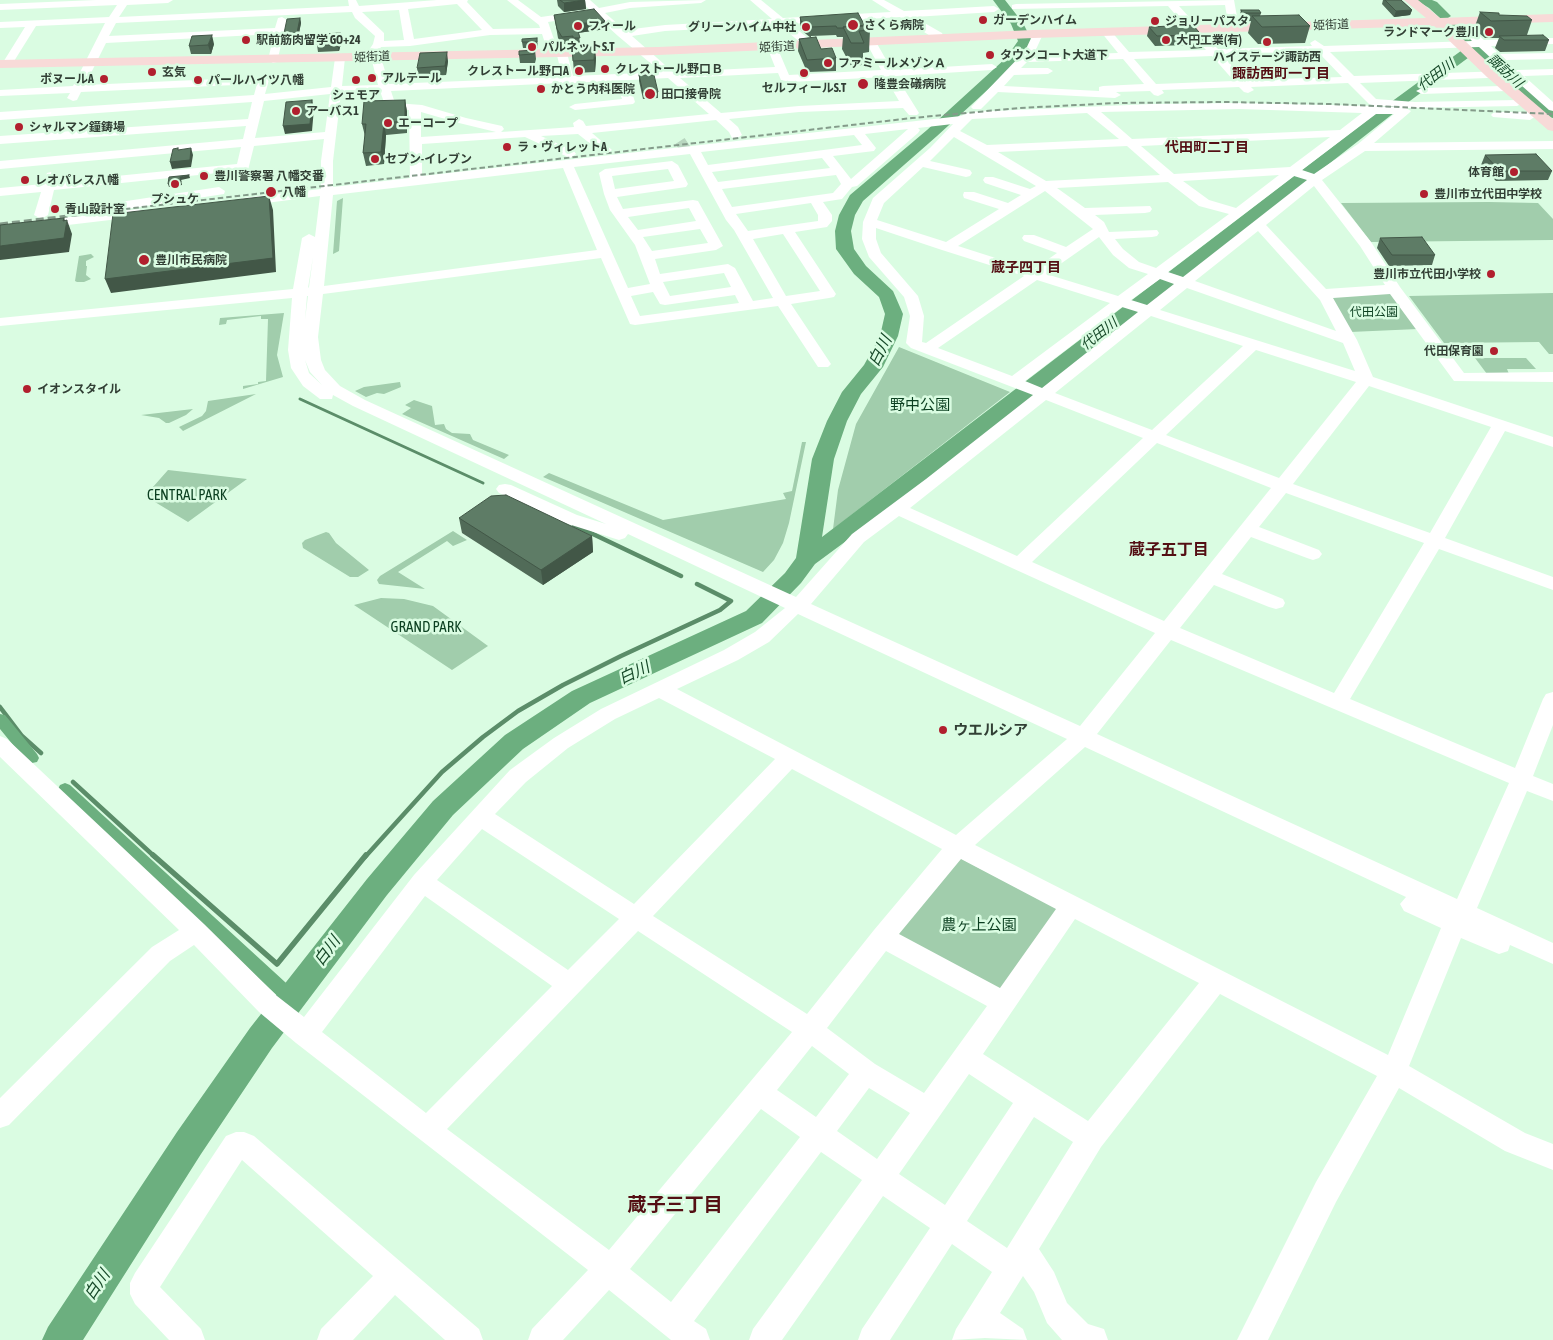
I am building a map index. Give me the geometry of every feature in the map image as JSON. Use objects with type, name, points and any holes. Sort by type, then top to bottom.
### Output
[{"type":"main road","points":[[1410,0],[1466,51],[1542,111],[1553,138]]},
{"type":"main road","name":"姫街道","points":[[3,64],[373,59],[772,47],[1036,34],[1553,18]]},
{"type":"main road","points":[[1496,74],[1492,78],[1502,89],[1542,111]]},
{"type":"street","points":[[0,7],[168,0]]},
{"type":"street","points":[[273,60],[286,0]]},
{"type":"street","points":[[0,24],[77,21],[71,30],[215,11],[284,12],[354,4],[403,7],[460,0],[492,32],[498,55]]},
{"type":"street","points":[[512,0],[540,20],[558,53],[568,79],[580,92],[625,90],[629,102],[575,107]]},
{"type":"street","points":[[584,0],[734,130],[736,135]]},
{"type":"street","points":[[622,34],[657,13],[701,0]]},
{"type":"street","points":[[755,0],[810,45]]},
{"type":"street","points":[[877,0],[938,35],[940,39]]},
{"type":"street","points":[[916,0],[925,24],[923,26]]},
{"type":"street","points":[[41,215],[66,111],[110,24],[124,1]]},
{"type":"street","points":[[1169,1],[1216,53],[1232,65],[1242,83],[1256,100]]},
{"type":"street","points":[[1016,7],[1029,3],[1229,1],[1234,28]]},
{"type":"street","points":[[354,4],[359,16],[380,35],[373,59],[390,106],[415,107],[463,121],[525,133],[569,159],[693,149],[933,122],[959,124],[986,149],[1046,186],[1099,225],[1118,252],[1134,265],[1349,340]]},
{"type":"street","points":[[540,20],[630,5],[657,13],[781,21],[994,9]]},
{"type":"street","points":[[403,7],[410,43]]},
{"type":"street","points":[[3,64],[33,23]]},
{"type":"street","points":[[1461,25],[1466,51]]},
{"type":"street","points":[[1297,26],[1373,102],[1542,111]]},
{"type":"street","points":[[102,40],[279,31]]},
{"type":"street","points":[[378,44],[410,43],[492,32],[547,31]]},
{"type":"street","points":[[1106,32],[1136,68],[1152,92]]},
{"type":"street","points":[[1036,34],[1030,52],[1013,72],[977,107],[1242,83],[1553,72]]},
{"type":"street","points":[[1028,59],[1321,49],[1466,51],[1553,41]]},
{"type":"street","points":[[0,220],[41,215],[222,204],[416,176],[530,167],[606,150],[914,114],[906,104],[871,42]]},
{"type":"street","points":[[772,47],[785,78],[791,79],[992,67]]},
{"type":"street","points":[[1016,384],[1238,212],[1344,133],[1399,102],[1466,51],[1497,57],[1553,56]]},
{"type":"street","points":[[1497,57],[1532,88],[1542,111]]},
{"type":"street","points":[[340,58],[308,291],[296,350],[302,374],[316,389],[365,416],[623,536],[756,592]]},
{"type":"street","points":[[1314,63],[1353,62]]},
{"type":"street","points":[[299,1030],[422,882],[518,776],[561,743],[608,714],[738,651],[762,636],[858,538],[1183,282],[1259,225],[1312,178],[1362,147],[1399,102],[1433,77],[1444,63]]},
{"type":"street","points":[[1209,66],[1232,65]]},
{"type":"street","points":[[1118,69],[1155,68]]},
{"type":"street","points":[[0,116],[259,98],[302,92],[336,90],[782,70]]},
{"type":"street","points":[[1013,72],[1060,70]]},
{"type":"street","points":[[791,79],[799,109]]},
{"type":"street","points":[[0,93],[263,80],[242,169],[0,192]]},
{"type":"street","points":[[1532,88],[1546,88]]},
{"type":"street","points":[[996,89],[1152,92]]},
{"type":"street","points":[[1103,89],[1152,92]]},
{"type":"street","points":[[1399,102],[1502,89]]},
{"type":"street","points":[[580,92],[575,107],[581,130],[606,150]]},
{"type":"street","points":[[1542,111],[1399,102],[1090,109],[970,116],[959,124],[878,201],[870,222],[869,239],[874,254],[911,296],[917,316],[914,343],[916,345],[1283,486],[1553,584]]},
{"type":"street","points":[[416,141],[581,130],[799,109],[906,104]]},
{"type":"street","points":[[415,107],[416,176]]},
{"type":"street","points":[[1090,109],[1195,198],[1204,203],[1238,212]]},
{"type":"street","points":[[0,140],[253,122]]},
{"type":"street","points":[[705,168],[870,148],[856,130]]},
{"type":"street","points":[[729,211],[837,196],[848,184],[853,183],[914,130]]},
{"type":"street","points":[[986,149],[1344,133]]},
{"type":"street","points":[[0,165],[330,136]]},
{"type":"street","points":[[1362,147],[1553,144]]},
{"type":"street","points":[[693,149],[782,301],[823,364]]},
{"type":"street","points":[[825,154],[848,184]]},
{"type":"street","points":[[569,159],[577,187],[635,322],[829,294],[786,229]]},
{"type":"street","points":[[323,188],[318,180],[327,161]]},
{"type":"street","points":[[920,163],[966,173]]},
{"type":"street","points":[[577,187],[609,188],[682,184],[672,165],[605,173],[609,188],[619,214],[635,234],[647,256],[656,283],[665,301],[740,290]]},
{"type":"street","points":[[716,186],[838,171]]},
{"type":"street","points":[[947,247],[1046,186],[1293,172],[1312,178],[1323,188],[1366,245],[1394,290],[1460,378]]},
{"type":"street","points":[[989,180],[1032,194]]},
{"type":"street","points":[[0,229],[123,210],[219,191]]},
{"type":"street","points":[[968,194],[1009,208]]},
{"type":"street","points":[[743,236],[822,224],[825,221],[826,214],[815,199]]},
{"type":"street","points":[[619,214],[693,204],[716,246],[647,256]]},
{"type":"street","points":[[1082,212],[1145,209]]},
{"type":"street","points":[[870,222],[1366,380],[1553,442]]},
{"type":"street","points":[[635,234],[704,224]]},
{"type":"street","points":[[1259,225],[1322,294],[1349,340],[1366,380]]},
{"type":"street","points":[[926,350],[1067,252],[1103,233],[1152,233]]},
{"type":"street","points":[[1029,238],[1067,252]]},
{"type":"street","points":[[0,322],[64,318],[308,291],[605,253]]},
{"type":"street","points":[[622,293],[656,283],[728,268],[748,306]]},
{"type":"street","points":[[1322,294],[1394,290]]},
{"type":"street","points":[[308,291],[313,360],[318,372],[334,389],[367,407],[756,592],[1459,918],[1553,968]]},
{"type":"street","points":[[0,327],[64,318]]},
{"type":"street","points":[[1019,564],[1253,344]]},
{"type":"street","points":[[1460,378],[1553,377]]},
{"type":"street","points":[[1441,405],[1460,378]]},
{"type":"street","points":[[544,1340],[591,1286],[610,1270],[810,1030],[882,937],[958,846],[1077,741],[1366,380]]},
{"type":"street","points":[[1338,702],[1500,426]]},
{"type":"street","points":[[505,489],[571,519],[623,536]]},
{"type":"street","points":[[897,509],[1166,630],[1553,793]]},
{"type":"street","points":[[1248,529],[1313,554]]},
{"type":"street","points":[[1210,576],[1276,603]]},
{"type":"street","points":[[660,689],[788,759],[1394,1071],[1514,1142],[1553,1157]]},
{"type":"street","points":[[1252,1340],[1326,1192],[1394,1071],[1459,918],[1521,780],[1553,699]]},
{"type":"street","points":[[0,744],[196,931],[268,1004],[427,1130],[610,1270],[695,1340]]},
{"type":"street","points":[[427,1130],[788,759]]},
{"type":"street","points":[[480,816],[810,1030],[866,1072],[928,1110]]},
{"type":"street","points":[[422,882],[569,984]]},
{"type":"street","points":[[764,1340],[1072,906]]},
{"type":"street","points":[[1459,918],[1553,954]]},
{"type":"street","points":[[0,1116],[161,954],[196,931]]},
{"type":"street","points":[[882,937],[1004,1002]]},
{"type":"street","points":[[1012,1340],[975,1329],[1091,1138],[1216,980]]},
{"type":"street","points":[[966,1057],[1091,1138]]},
{"type":"street","points":[[674,1323],[866,1072]]},
{"type":"street","points":[[758,1092],[947,1225],[1017,1260],[1044,1282],[1057,1313],[1080,1337],[1092,1340]]},
{"type":"street","points":[[872,1340],[1030,1100]]},
{"type":"street","points":[[190,1340],[145,1294],[145,1283],[236,1146],[244,1145],[468,1340]]},
{"type":"street","points":[[332,1340],[393,1276]]},
{"type":"green space","points":[[343,198],[339,251],[333,254],[337,201]]},
{"type":"green space","points":[[1341,203],[1538,203],[1553,219],[1553,240],[1371,242]]},
{"type":"green space","points":[[91,254],[94,257],[86,261],[86,275],[91,279],[84,282],[75,281],[79,256]]},
{"type":"green space","name":"代田公園","points":[[1393,293],[1418,329],[1350,332],[1331,295]]},
{"type":"green space","points":[[1553,293],[1553,354],[1549,354],[1539,342],[1444,343],[1409,296]]},
{"type":"green space","points":[[284,313],[277,355],[283,377],[243,389],[243,386],[266,381],[268,319],[261,319],[261,316],[227,320],[226,324],[219,325],[220,318]]},
{"type":"green space","name":"野中公園","points":[[899,347],[1010,392],[833,529],[838,490],[856,424]]},
{"type":"green space","points":[[1475,358],[1526,358],[1536,369],[1507,369],[1509,374],[1487,374]]},
{"type":"green space","points":[[400,382],[401,387],[384,394],[377,393],[366,397],[355,391],[364,387]]},
{"type":"green space","points":[[256,394],[183,431],[179,427],[202,416],[206,411],[208,401]]},
{"type":"green space","points":[[414,400],[432,406],[435,425],[444,424],[446,429],[452,433],[470,434],[473,440],[509,455],[504,459],[402,414],[411,408],[405,405]]},
{"type":"green space","points":[[193,409],[186,415],[169,423],[159,418],[141,415]]},
{"type":"green space","points":[[802,442],[806,442],[783,543],[774,560],[763,572],[543,477],[549,473],[663,520],[786,499],[783,493],[792,491]]},
{"type":"green space","name":"CENTRAL PARK","points":[[168,470],[247,479],[188,522],[145,496]]},
{"type":"green space","points":[[453,531],[467,540],[453,546],[447,541],[398,572],[425,589],[379,584],[377,580],[380,576]]},
{"type":"green space","points":[[326,532],[329,533],[336,543],[369,570],[358,577],[350,577],[303,548],[302,543],[305,540]]},
{"type":"green space","name":"GRAND PARK","points":[[381,598],[404,599],[433,606],[488,646],[452,670],[354,605]]},
{"type":"green space","name":"農ヶ上公園","points":[[960,858],[1058,909],[998,994],[896,936]]},
{"type":"building","points":[[560,0],[585,0],[564,3]]},
{"type":"building","points":[[1385,0],[1401,0],[1412,10],[1396,11]]},
{"type":"building","points":[[594,9],[605,21],[576,24],[580,38],[573,38],[573,36],[562,37],[557,29],[554,15]]},
{"type":"building","points":[[1241,10],[1259,10],[1261,13],[1242,13]]},
{"type":"building","points":[[1480,12],[1527,16],[1532,20],[1491,21]]},
{"type":"building","points":[[858,13],[865,26],[844,28],[837,28],[836,26],[810,27],[811,29],[801,21],[800,17]]},
{"type":"building","points":[[1299,15],[1310,26],[1262,27],[1252,16]]},
{"type":"building","points":[[300,18],[296,38],[283,38],[287,19]]},
{"type":"building","points":[[868,25],[870,30],[859,31],[864,43],[851,43],[843,27]]},
{"type":"building","points":[[1193,25],[1204,38],[1193,38],[1190,35],[1157,36],[1149,27]]},
{"type":"building","points":[[340,33],[337,45],[317,45],[323,34]]},
{"type":"building","points":[[212,35],[208,45],[189,46],[192,36]]},
{"type":"building","points":[[1543,35],[1549,40],[1504,40],[1499,36]]},
{"type":"building","points":[[816,37],[821,49],[832,48],[836,58],[807,60],[799,39]]},
{"type":"building","points":[[537,38],[537,42],[522,42],[522,39]]},
{"type":"building","points":[[572,47],[595,47],[594,60],[573,61]]},
{"type":"building","points":[[535,50],[534,54],[519,55],[519,51]]},
{"type":"building","points":[[447,52],[445,66],[417,68],[420,53]]},
{"type":"building","points":[[639,75],[654,75],[658,92],[643,93]]},
{"type":"building","points":[[312,100],[310,124],[283,126],[286,102]]},
{"type":"building","points":[[405,100],[405,121],[384,123],[381,152],[363,153],[366,124],[362,124],[364,101]]},
{"type":"building","points":[[178,148],[178,150],[191,148],[190,160],[170,162],[173,149]]},
{"type":"building","points":[[1536,154],[1552,171],[1500,171],[1485,155]]},
{"type":"building","points":[[189,175],[180,177],[181,182],[168,184],[169,177]]},
{"type":"building","points":[[269,196],[273,258],[105,279],[113,214]]},
{"type":"building","points":[[64,218],[63,221],[67,220],[64,238],[0,246],[0,225]]},
{"type":"building","points":[[1422,237],[1435,255],[1392,255],[1380,238]]},
{"type":"building","points":[[506,495],[592,536],[541,570],[459,518],[491,496]]},
{"type":"waterway","name":"白川","points":[[807,559],[823,459],[837,421],[852,392],[873,367],[889,336],[894,314],[887,295],[860,270],[845,249],[843,231],[847,215],[856,198],[932,133],[1011,61],[1025,41],[1017,23],[999,0]]},
{"type":"waterway","name":"諏訪川","points":[[1422,0],[1433,5],[1445,16]]},
{"type":"waterway","name":"諏訪川","points":[[1457,27],[1477,45]]},
{"type":"waterway","name":"代田川","points":[[1396,105],[1477,45]]},
{"type":"waterway","name":"諏訪川","points":[[1477,45],[1553,114]]},
{"type":"waterway","name":"代田川","points":[[807,559],[872,511],[1392,108]]},
{"type":"waterway","points":[[300,399],[483,483]]},
{"type":"waterway","points":[[574,525],[681,576]]},
{"type":"waterway","name":"白川","points":[[61,1340],[189,1143],[261,1038],[377,887],[443,808],[514,742],[581,697],[754,617],[793,578],[807,559]]},
{"type":"waterway","points":[[365,857],[442,772],[483,737],[518,711],[563,685],[720,610],[731,601],[697,584]]},
{"type":"waterway","points":[[0,707],[22,736],[41,753]]},
{"type":"waterway","points":[[0,719],[32,758]]},
{"type":"waterway","points":[[73,782],[155,857]]},
{"type":"waterway","points":[[65,789],[291,998]]},
{"type":"waterway","points":[[153,855],[277,964],[366,855]]},
{"type":"tunnel","points":[[680,141],[686,150]]},
{"type":"railway","points":[[108,211],[912,118],[1020,108],[1117,103],[1224,102],[1330,104],[1553,114]]},
{"type":"railway","points":[[0,224],[118,210]]},
{"type":"place","name":"ガーデンハイム","points":[[983,20]]},
{"type":"place","name":"ジョリーパスタ","points":[[1155,21]]},
{"type":"place","name":"さくら病院","points":[[853,25]]},
{"type":"place","name":"フィール","points":[[578,26]]},
{"type":"place","name":"グリーンハイム中社","points":[[806,27]]},
{"type":"place","name":"ランドマーク豊川","points":[[1489,32]]},
{"type":"place","name":"駅前筋肉留学 GO+24","points":[[246,40]]},
{"type":"place","name":"大円工業(有)","points":[[1166,40]]},
{"type":"place","name":"ハイステージ諏訪西","points":[[1267,42]]},
{"type":"place","name":"パルネットS.T","points":[[532,47]]},
{"type":"place","name":"タウンコート大道下","points":[[990,55]]},
{"type":"place","name":"ファミールメゾンＡ","points":[[828,63]]},
{"type":"place","name":"クレストール野口Ｂ","points":[[605,69]]},
{"type":"place","name":"クレストール野口A","points":[[579,71]]},
{"type":"place","name":"玄気","points":[[152,72]]},
{"type":"place","name":"セルフィールS.T","points":[[804,73]]},
{"type":"place","name":"アルテール","points":[[372,78]]},
{"type":"place","name":"ボヌールA","points":[[104,79]]},
{"type":"place","name":"パールハイツ八幡","points":[[198,80]]},
{"type":"place","name":"シェモア","points":[[356,80]]},
{"type":"place","name":"隆豊会礒病院","points":[[863,84]]},
{"type":"place","name":"かとう内科医院","points":[[541,89]]},
{"type":"place","name":"田口接骨院","points":[[650,94]]},
{"type":"place","name":"アーバス1","points":[[296,111]]},
{"type":"place","name":"エーコープ","points":[[388,123]]},
{"type":"place","name":"シャルマン鐘鋳場","points":[[19,127]]},
{"type":"place","name":"ラ・ヴィレットA","points":[[507,147]]},
{"type":"place","name":"セブン-イレブン","points":[[375,159]]},
{"type":"place","name":"体育館","points":[[1514,172]]},
{"type":"place","name":"豊川警察署 八幡交番","points":[[204,176]]},
{"type":"place","name":"レオパレス八幡","points":[[25,180]]},
{"type":"place","name":"プシュケ","points":[[175,184]]},
{"type":"place","name":"八幡","points":[[271,192]]},
{"type":"place","name":"豊川市立代田中学校","points":[[1424,194]]},
{"type":"place","name":"青山設計室","points":[[55,209]]},
{"type":"place","name":"豊川市民病院","points":[[144,260]]},
{"type":"place","name":"豊川市立代田小学校","points":[[1491,274]]},
{"type":"place","name":"代田保育園","points":[[1494,351]]},
{"type":"place","name":"イオンスタイル","points":[[27,389]]},
{"type":"place","name":"ウエルシア","points":[[943,730]]},
{"type":"district","name":"諏訪西町一丁目","points":[[1281,74]]},
{"type":"district","name":"代田町二丁目","points":[[1207,148]]},
{"type":"district","name":"蔵子四丁目","points":[[1026,268]]},
{"type":"district","name":"蔵子五丁目","points":[[1169,550]]},
{"type":"district","name":"蔵子三丁目","points":[[675,1205]]}]
